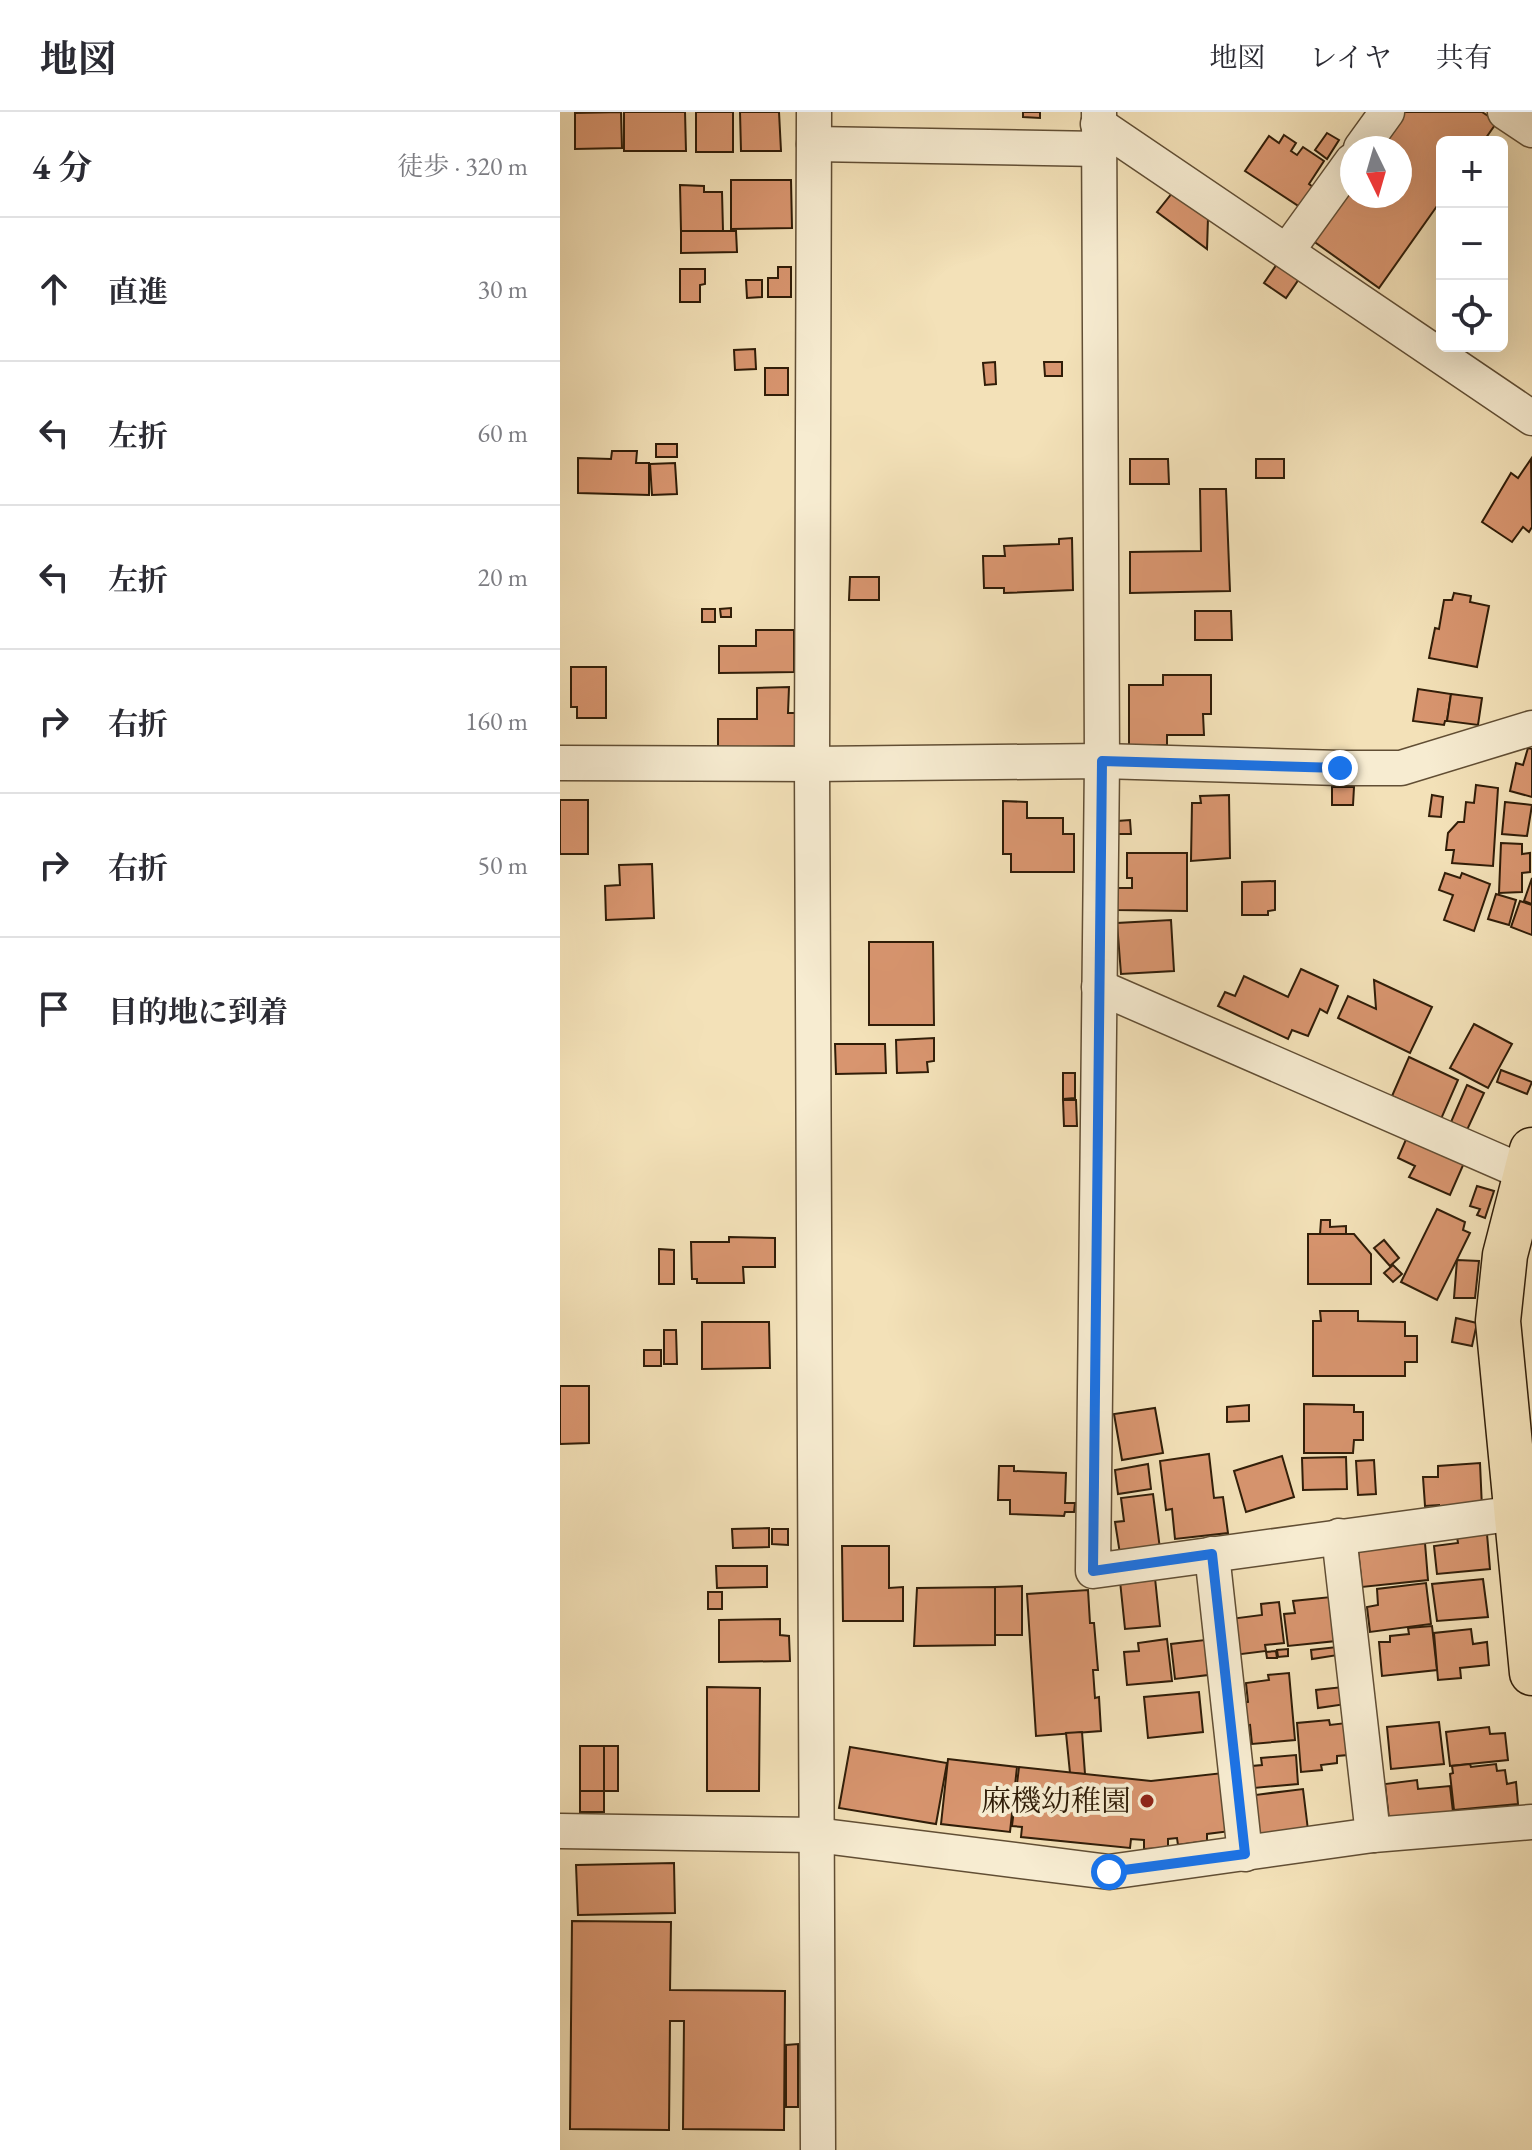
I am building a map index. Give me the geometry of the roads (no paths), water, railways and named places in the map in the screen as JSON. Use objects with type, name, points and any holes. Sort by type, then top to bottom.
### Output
[{"type":"main road","points":[[1530,1167],[1505,1255],[1498,1321],[1532,1673]]},
{"type":"street","points":[[1370,136],[1387,112]]},
{"type":"street","points":[[1505,112],[1532,130]]},
{"type":"street","points":[[818,2150],[812,764],[814,128],[1099,128],[1287,251],[1532,418]]},
{"type":"street","points":[[1099,128],[1102,761],[1093,1571],[1517,1513]]},
{"type":"street","points":[[1287,251],[1340,178]]},
{"type":"street","points":[[560,763],[1102,761],[1401,768],[1532,728]]},
{"type":"street","points":[[1099,987],[1530,1167]]},
{"type":"street","points":[[1339,1536],[1373,1835]]},
{"type":"street","points":[[1212,1554],[1245,1854]]},
{"type":"street","points":[[560,1831],[816,1835],[1109,1872],[1373,1835],[1532,1822]]},
{"type":"place","name":"麻機幼稚園","points":[[1147,1801]]}]
